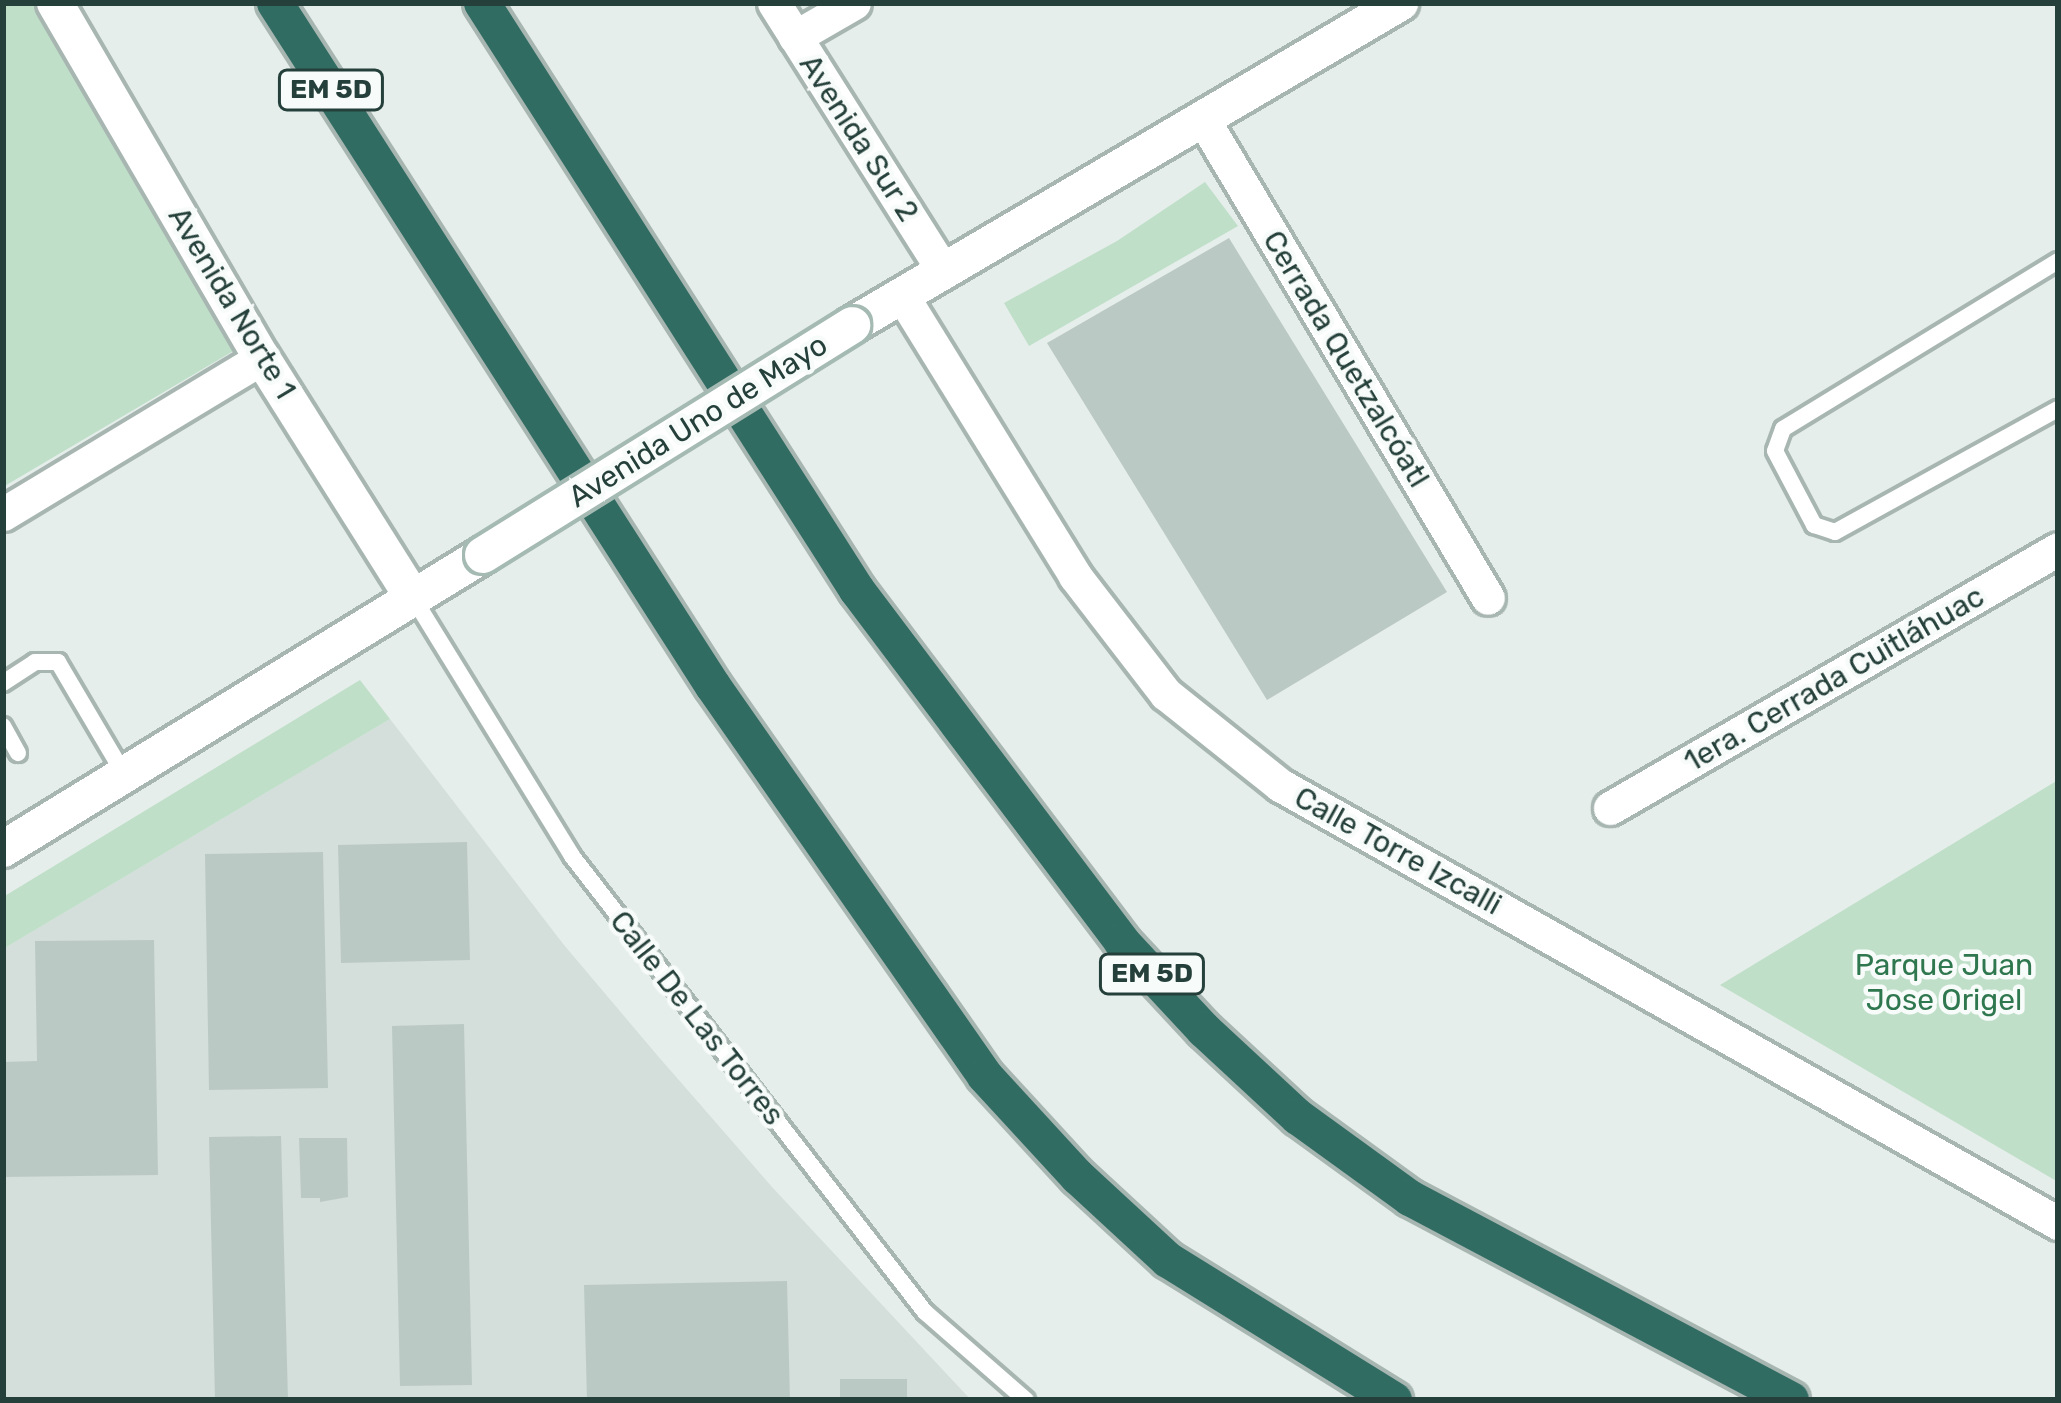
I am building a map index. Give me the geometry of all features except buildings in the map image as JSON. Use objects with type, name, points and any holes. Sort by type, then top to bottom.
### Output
[{"type":"highway","name":"EM 5D","points":[[275,3],[713,686],[985,1076],[1078,1177],[1168,1260],[1394,1400]]},
{"type":"highway","name":"EM 5D","points":[[482,3],[856,590],[1122,942],[1190,1016],[1298,1117],[1410,1198],[1791,1400]]},
{"type":"main road","name":"Avenida Norte 1","points":[[55,3],[262,358],[414,599]]},
{"type":"main road","name":"Avenida Uno de Mayo","points":[[3,850],[852,325],[1400,3]]},
{"type":"street","name":"Avenida Sur 2","points":[[774,3],[944,272]]},
{"type":"street","points":[[795,38],[854,3]]},
{"type":"street","name":"Cerrada Quetzalcóatl","points":[[1203,119],[1488,598]]},
{"type":"street","name":"Calle Torre Izcalli","points":[[903,297],[1075,576],[1166,694],[1280,785],[2058,1223]]},
{"type":"street","points":[[3,514],[262,358]]},
{"type":"street","name":"1era. Cerrada Cuitláhuac","points":[[1610,808],[2058,549]]},
{"type":"lane","points":[[2058,261],[1783,429],[1775,451],[1814,525],[1835,532],[2058,410]]},
{"type":"lane","name":"Calle De Las Torres","points":[[414,599],[572,856],[925,1312],[1025,1400]]},
{"type":"lane","points":[[3,683],[35,662],[58,662],[124,775]]},
{"type":"lane","points":[[3,726],[18,753]]},
{"type":"shaded area","points":[[390,719],[564,945],[657,1055],[772,1187],[971,1400],[3,1400],[3,949]]},
{"type":"green space","points":[[3,3],[32,3],[235,350],[3,487]]},
{"type":"green space","points":[[1205,182],[1238,226],[1029,346],[1004,303],[1117,241]]},
{"type":"green space","points":[[360,680],[390,719],[3,949],[3,897]]},
{"type":"green space","name":"Parque Juan Jose Origel","points":[[2058,780],[2058,1182],[1720,985]]}]
